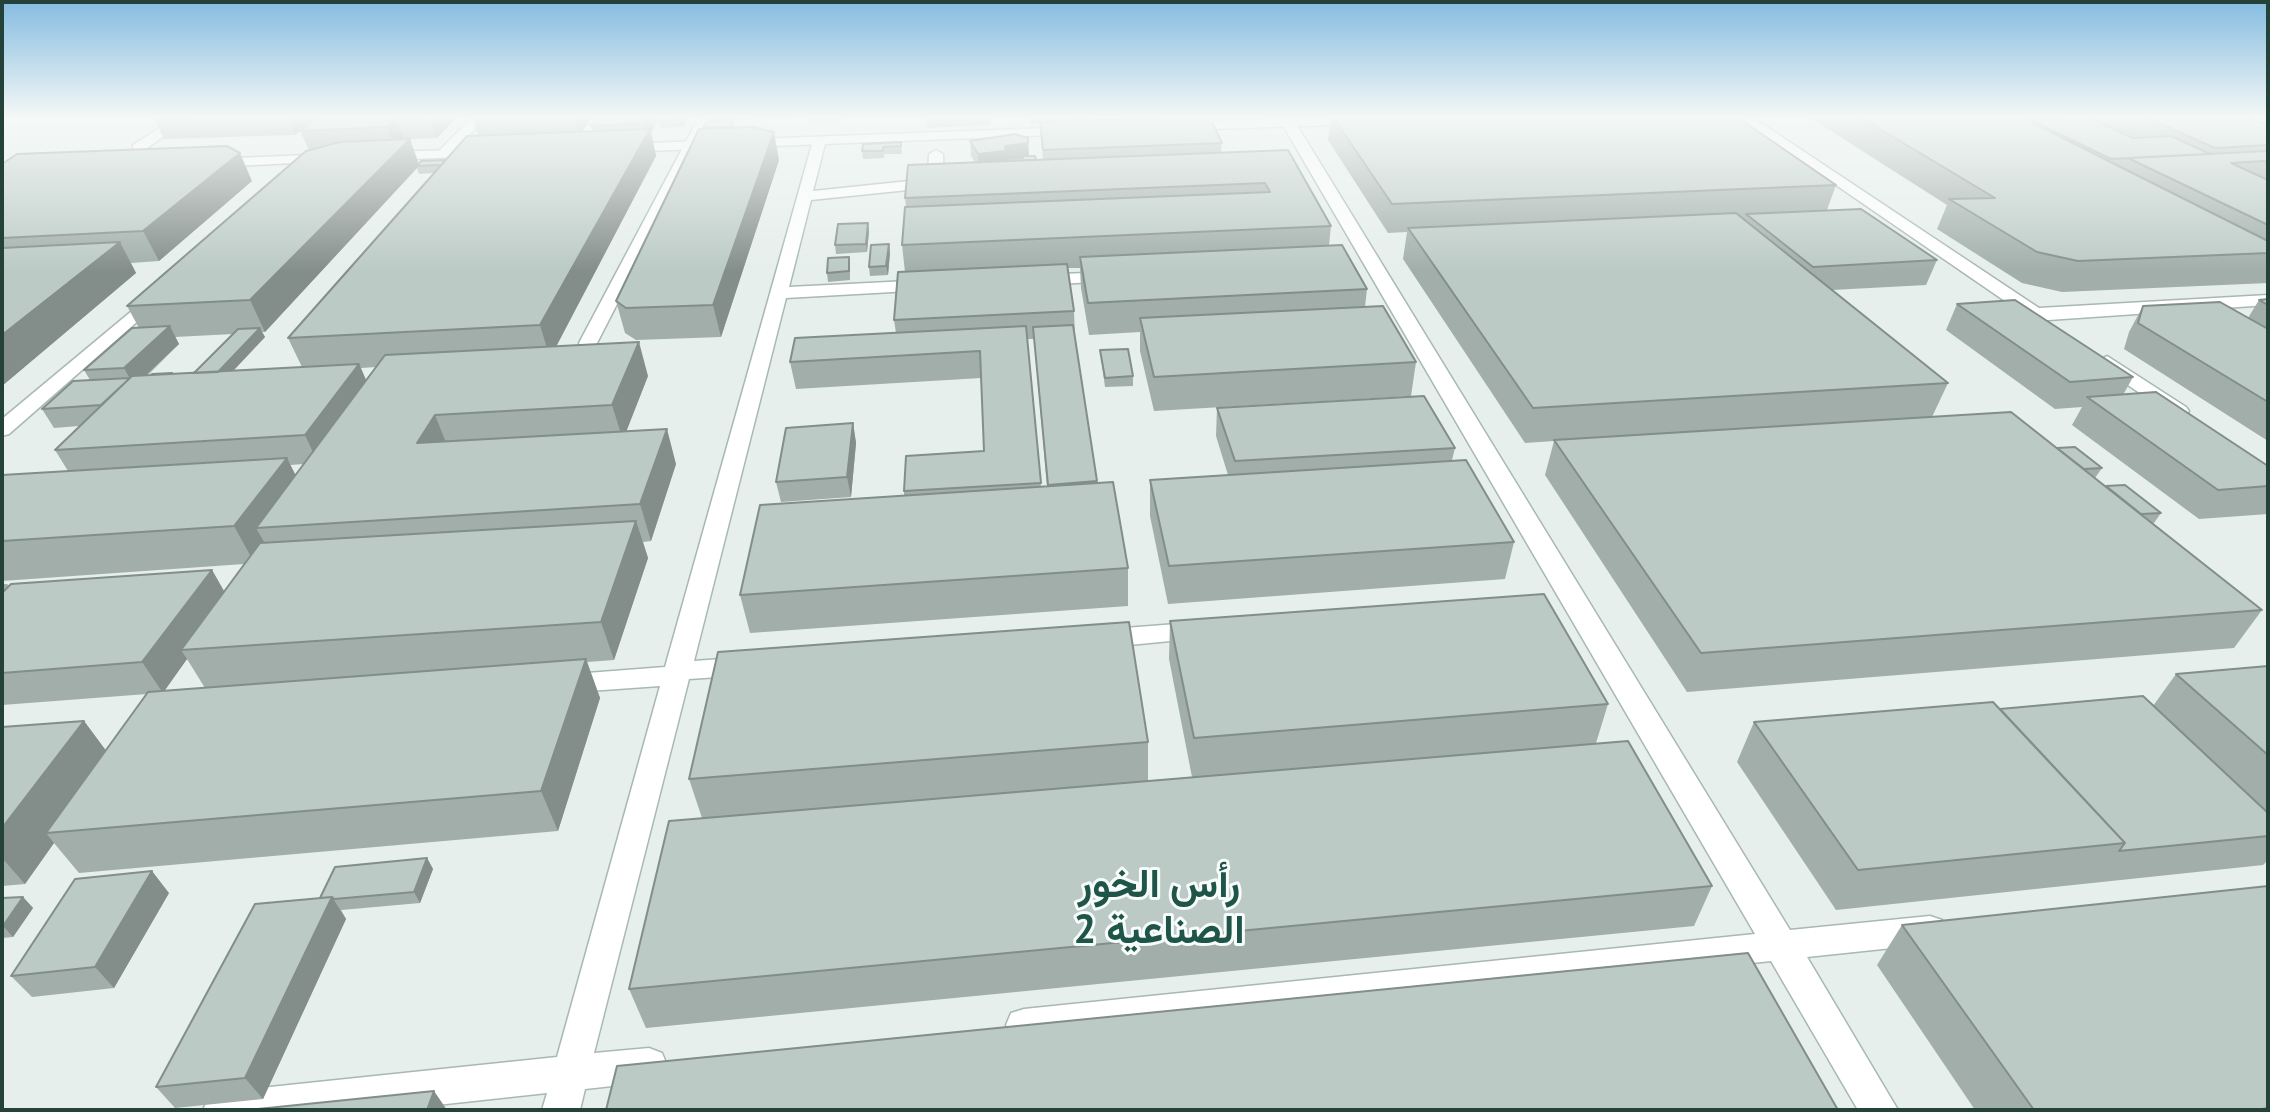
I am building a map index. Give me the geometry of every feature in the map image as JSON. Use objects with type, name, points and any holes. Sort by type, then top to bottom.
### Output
[{"type":"street","points":[[290,180],[303,169]]},
{"type":"street","points":[[455,176],[461,169]]},
{"type":"street","points":[[588,343],[679,169]]},
{"type":"street","points":[[561,1110],[811,169]]},
{"type":"street","points":[[804,196],[943,183],[940,169]]},
{"type":"street","points":[[1305,169],[1373,264],[1879,1110]]},
{"type":"street","points":[[1821,169],[2061,331]]},
{"type":"street","points":[[1346,266],[1373,264]]},
{"type":"street","points":[[1021,281],[1130,276]]},
{"type":"street","points":[[2,430],[170,284]]},
{"type":"street","points":[[778,293],[944,285]]},
{"type":"street","points":[[2035,314],[2268,300]]},
{"type":"street","points":[[2087,349],[2190,419]]},
{"type":"street","points":[[1549,605],[1575,603]]},
{"type":"street","points":[[1067,641],[1224,629]]},
{"type":"street","points":[[540,686],[768,664]]},
{"type":"street","points":[[996,1028],[1968,926]]},
{"type":"street","points":[[222,1110],[680,1061]]},
{"type":"building","points":[[2,169],[220,169],[143,231],[2,238]]},
{"type":"building","points":[[285,169],[380,169],[250,300],[127,306]]},
{"type":"building","points":[[438,169],[628,169],[540,325],[288,338]]},
{"type":"building","points":[[680,169],[761,169],[713,305],[626,308],[616,301]]},
{"type":"building","points":[[908,169],[1299,169],[1331,226],[902,245],[905,207],[1270,192],[1265,183],[905,198]]},
{"type":"building","points":[[1368,169],[1813,169],[1836,185],[1392,204]]},
{"type":"building","points":[[1946,169],[2124,169],[2268,241],[2268,253],[2078,261],[2037,252],[1949,199],[1995,198]]},
{"type":"building","points":[[2151,169],[2244,169],[2268,180],[2268,225]]},
{"type":"building","points":[[1861,209],[1937,260],[1813,267],[1746,214]]},
{"type":"building","points":[[1736,213],[1948,383],[1533,408],[1408,228]]},
{"type":"building","points":[[868,223],[866,244],[835,245],[838,224]]},
{"type":"building","points":[[120,242],[2,335],[2,248]]},
{"type":"building","points":[[889,244],[886,266],[869,267],[871,245]]},
{"type":"building","points":[[1342,245],[1367,289],[1088,303],[1080,257]]},
{"type":"building","points":[[849,257],[849,271],[827,273],[828,258]]},
{"type":"building","points":[[1067,264],[1074,311],[894,320],[898,272]]},
{"type":"building","points":[[2015,300],[2133,377],[2070,382],[1957,304]]},
{"type":"building","points":[[2220,302],[2268,329],[2268,402],[2138,323],[2143,306]]},
{"type":"building","points":[[1383,306],[1416,362],[1154,377],[1140,318]]},
{"type":"building","points":[[1073,325],[1097,481],[1048,485],[1033,327]]},
{"type":"building","points":[[170,326],[124,368],[84,370],[132,328]]},
{"type":"building","points":[[1026,326],[1041,483],[904,491],[906,456],[984,451],[980,351],[790,362],[795,338]]},
{"type":"building","points":[[260,328],[218,372],[194,373],[238,329]]},
{"type":"building","points":[[639,342],[612,405],[435,415],[417,443],[667,429],[640,504],[256,528],[385,355]]},
{"type":"building","points":[[1128,349],[1133,376],[1105,378],[1100,350]]},
{"type":"building","points":[[359,364],[305,435],[55,450],[132,376]]},
{"type":"building","points":[[130,378],[101,405],[42,409],[73,381]]},
{"type":"building","points":[[2156,392],[2268,466],[2268,486],[2218,490],[2087,397]]},
{"type":"building","points":[[1424,396],[1455,448],[1235,461],[1217,408]]},
{"type":"building","points":[[2011,412],[2262,610],[1701,653],[1554,440]]},
{"type":"building","points":[[853,423],[847,477],[776,482],[786,428]]},
{"type":"building","points":[[2075,447],[2102,468],[2084,469],[2057,448]]},
{"type":"building","points":[[287,458],[234,526],[2,541],[2,475]]},
{"type":"building","points":[[1466,460],[1514,542],[1169,566],[1150,480]]},
{"type":"building","points":[[1113,482],[1128,568],[740,595],[760,505]]},
{"type":"building","points":[[2125,485],[2161,513],[2141,514],[2106,486]]},
{"type":"building","points":[[636,521],[601,622],[181,650],[260,543]]},
{"type":"building","points":[[212,570],[142,662],[2,673],[2,593],[11,584]]},
{"type":"building","points":[[1544,594],[1608,704],[1194,738],[1170,621]]},
{"type":"building","points":[[1129,622],[1148,742],[689,779],[718,652]]},
{"type":"building","points":[[586,659],[541,791],[46,833],[148,692]]},
{"type":"building","points":[[2268,666],[2268,755],[2176,674]]},
{"type":"building","points":[[2143,696],[2268,813],[2268,836],[2119,851],[2125,843],[2000,709]]},
{"type":"building","points":[[1993,702],[2125,843],[1858,870],[1754,722]]},
{"type":"building","points":[[84,721],[2,828],[2,727]]},
{"type":"building","points":[[1628,741],[1712,886],[629,989],[669,821]]},
{"type":"building","points":[[427,858],[414,892],[320,898],[335,867]]},
{"type":"building","points":[[152,871],[95,967],[11,976],[75,879]]},
{"type":"building","points":[[2268,886],[2268,1108],[2255,1110],[2034,1110],[1902,925]]},
{"type":"building","points":[[23,897],[3,926],[2,926],[2,898]]},
{"type":"building","points":[[332,897],[245,1078],[156,1087],[255,904]]},
{"type":"building","points":[[1748,953],[1838,1110],[606,1110],[617,1066]]},
{"type":"building","points":[[434,1091],[427,1110],[248,1110]]},
{"type":"district","name":"رأس الخور الصناعية 2","points":[[1159,909]]}]
